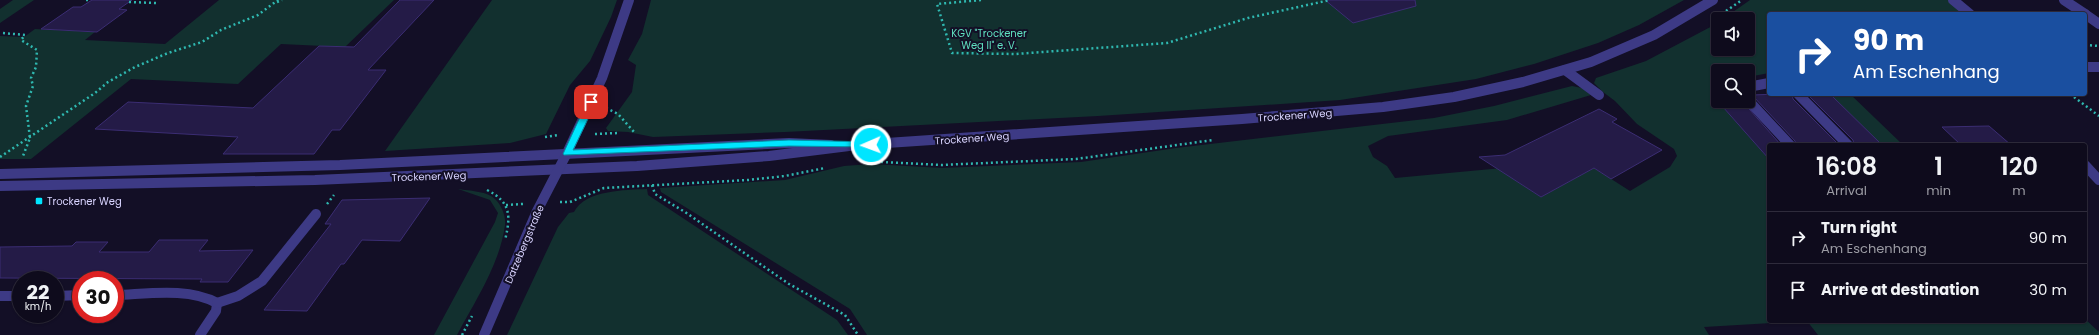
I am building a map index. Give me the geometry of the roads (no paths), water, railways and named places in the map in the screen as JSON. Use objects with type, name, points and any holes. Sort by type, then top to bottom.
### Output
[{"type":"street","name":"Datzebergstraße","points":[[484,335],[542,203],[591,102],[622,27],[629,0]]},
{"type":"street","name":"Trockener Weg","points":[[0,186],[421,176],[650,166],[788,156],[857,146],[1334,112],[1455,96],[1506,86],[1565,70],[1615,54],[1650,38],[1713,0]]},
{"type":"street","points":[[1953,0],[1968,12]]},
{"type":"street","points":[[2064,0],[2082,12]]},
{"type":"street","points":[[2087,15],[2099,24]]},
{"type":"street","points":[[2087,67],[2099,67]]},
{"type":"street","points":[[1565,70],[1599,95]]},
{"type":"street","points":[[1755,86],[1767,83]]},
{"type":"street","points":[[1800,96],[1846,143]]},
{"type":"street","points":[[1755,107],[1788,143]]},
{"type":"street","name":"Trockener Weg","points":[[0,174],[252,168],[789,143],[857,146]]},
{"type":"street","points":[[2087,167],[2099,180]]},
{"type":"street","points":[[216,303],[238,296],[262,281],[316,214]]},
{"type":"street","points":[[124,295],[194,294],[211,298],[216,303],[216,311],[200,335]]},
{"type":"street","points":[[0,296],[12,296]]},
{"type":"place","name":"Trockener Weg","points":[[39,201]]},
{"type":"park label","name":"KGV \"Trockener Weg II\" e. V.","points":[[989,38]]}]
